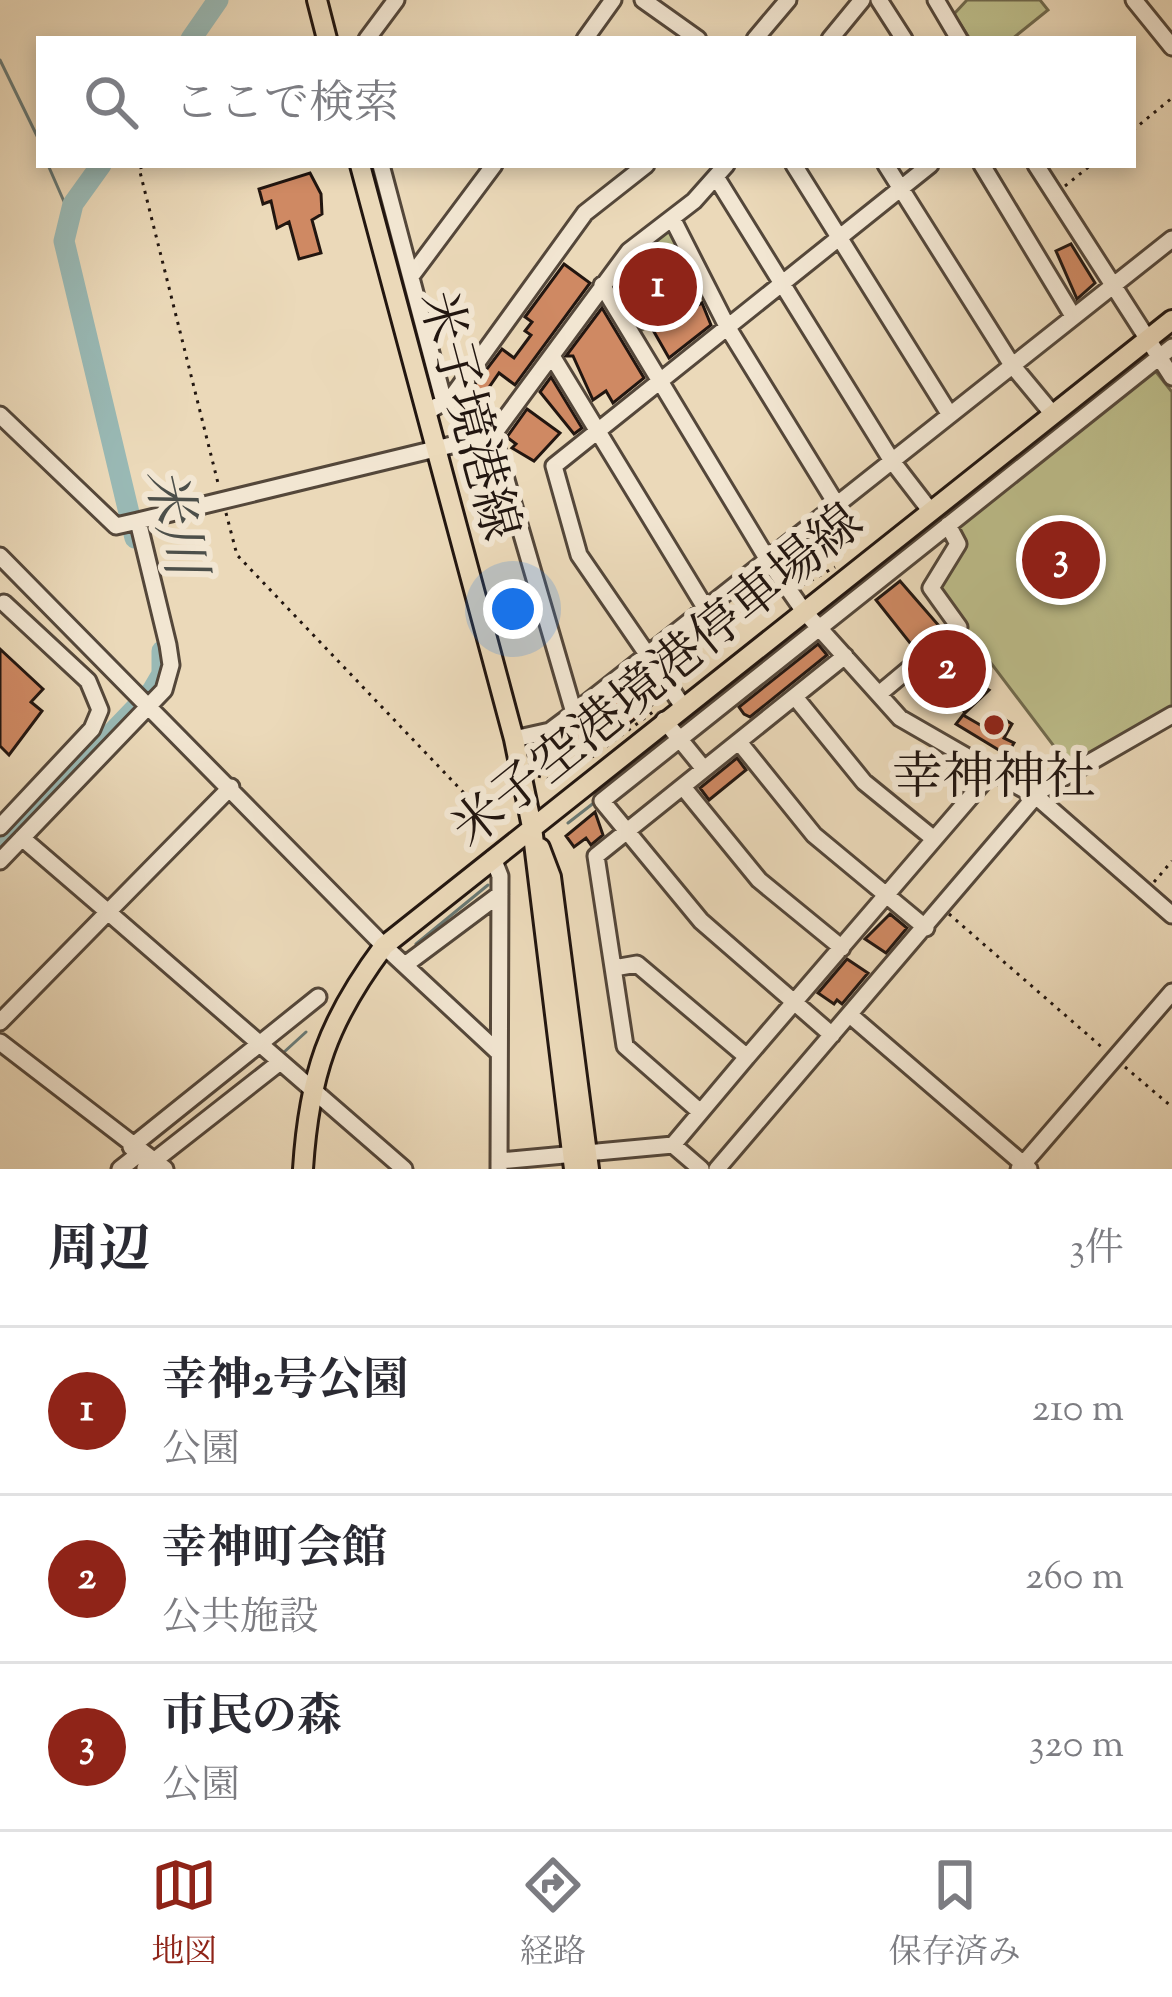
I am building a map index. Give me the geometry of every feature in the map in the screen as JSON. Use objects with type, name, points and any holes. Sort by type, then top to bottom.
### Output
[{"type":"main road","points":[[317,0],[326,36]]},
{"type":"main road","name":"米子境港線","points":[[361,168],[436,407],[436,449],[514,740],[532,826],[581,1162]]},
{"type":"main road","name":"米子空港境港停車場線","points":[[303,1169],[312,1090],[329,1032],[384,946],[670,709],[1172,320]]},
{"type":"street","points":[[370,36],[396,0]]},
{"type":"street","points":[[587,36],[613,0]]},
{"type":"street","points":[[643,0],[694,36]]},
{"type":"street","points":[[758,36],[788,0]]},
{"type":"street","points":[[832,36],[862,0]]},
{"type":"street","points":[[879,0],[902,36]]},
{"type":"street","points":[[936,0],[957,36]]},
{"type":"street","points":[[1134,0],[1172,46]]},
{"type":"street","points":[[382,168],[412,275],[436,407]]},
{"type":"street","points":[[412,275],[492,168]]},
{"type":"street","points":[[436,407],[584,213],[642,168]]},
{"type":"street","points":[[796,168],[950,415]]},
{"type":"street","points":[[888,168],[1012,365],[1051,412]]},
{"type":"street","points":[[704,769],[680,739],[644,657],[579,555],[554,466],[926,168]]},
{"type":"street","points":[[984,168],[1073,316]]},
{"type":"street","points":[[1038,168],[1111,286],[1148,339],[1166,352],[1172,377]]},
{"type":"street","points":[[0,415],[116,526],[494,434],[629,251],[721,171],[892,461],[929,509]]},
{"type":"street","points":[[672,218],[728,328],[837,505]]},
{"type":"street","points":[[514,740],[550,730],[574,713],[1172,239]]},
{"type":"street","points":[[602,286],[768,560],[803,610],[900,718],[1037,797],[1172,915]]},
{"type":"street","points":[[832,1035],[701,922],[602,801],[1166,352]]},
{"type":"street","points":[[552,356],[706,609]]},
{"type":"street","points":[[494,434],[574,713]]},
{"type":"street","points":[[0,861],[164,690],[171,665],[138,521]]},
{"type":"street","points":[[879,694],[959,629],[931,588],[958,544],[948,525]]},
{"type":"street","points":[[0,556],[152,705],[384,946],[499,1054]]},
{"type":"street","points":[[0,827],[92,729],[100,710],[88,681],[1,604]]},
{"type":"street","points":[[698,1110],[625,1046],[596,856],[844,656]]},
{"type":"street","points":[[795,697],[864,782],[934,839]]},
{"type":"street","points":[[717,1169],[1037,797],[1172,715]]},
{"type":"street","points":[[739,742],[814,835],[926,928]]},
{"type":"street","points":[[493,858],[500,894],[499,1165],[581,1162],[673,1145],[698,1110],[992,772]]},
{"type":"street","points":[[0,1022],[231,787]]},
{"type":"street","points":[[683,787],[759,880],[842,947]]},
{"type":"street","points":[[22,838],[404,1169]]},
{"type":"street","points":[[405,965],[500,894]]},
{"type":"street","points":[[614,968],[637,964],[747,1057]]},
{"type":"street","points":[[850,1015],[1023,1167],[1172,992]]},
{"type":"street","points":[[148,1162],[260,1044],[318,997]]},
{"type":"street","points":[[0,1042],[148,1162]]},
{"type":"street","points":[[120,1169],[148,1162],[280,1062]]},
{"type":"street","points":[[673,1145],[701,1169]]},
{"type":"path","points":[[1136,128],[1172,98]]},
{"type":"path","points":[[140,168],[237,555],[483,813]]},
{"type":"path","points":[[1055,195],[1087,168]]},
{"type":"path","points":[[794,583],[810,585],[835,568]]},
{"type":"path","points":[[534,770],[549,782],[575,774],[670,709]]},
{"type":"path","points":[[1145,892],[1172,861]]},
{"type":"path","points":[[943,908],[1172,1107]]},
{"type":"green space","points":[[967,0],[1040,0],[1048,10],[1016,36],[968,36],[954,14]]},
{"type":"green space","points":[[664,232],[673,232],[704,293],[642,330],[612,281],[631,255]]},
{"type":"green space","points":[[1153,368],[1172,392],[1172,711],[1072,770],[941,597],[939,574],[961,545],[952,528]]},
{"type":"building","points":[[310,173],[321,194],[322,214],[312,220],[321,253],[299,259],[289,222],[277,228],[271,201],[263,204],[259,189]]},
{"type":"building","points":[[1071,244],[1095,283],[1077,299],[1056,251]]},
{"type":"building","points":[[564,264],[590,283],[515,385],[499,373],[481,399],[496,411],[488,422],[480,415],[482,425],[458,407],[502,349],[514,358],[531,335],[525,331],[532,322],[525,317]]},
{"type":"building","points":[[702,303],[711,325],[669,358],[653,330]]},
{"type":"building","points":[[602,308],[644,378],[613,403],[606,391],[593,400],[573,356],[566,356]]},
{"type":"building","points":[[551,377],[582,428],[574,434],[540,392]]},
{"type":"building","points":[[527,409],[560,433],[534,461],[512,448],[516,444],[507,437]]},
{"type":"building","points":[[485,449],[494,481],[474,487],[464,462],[470,453]]},
{"type":"building","points":[[900,581],[940,627],[914,648],[876,600]]},
{"type":"building","points":[[818,644],[827,655],[750,717],[744,714],[739,707]]},
{"type":"building","points":[[0,649],[43,689],[31,702],[42,711],[9,755],[0,746]]},
{"type":"building","points":[[948,652],[966,676],[989,690],[965,713],[932,666]]},
{"type":"building","points":[[645,672],[662,697],[610,739],[606,734],[592,746],[588,740],[577,750],[560,748],[555,742],[620,692],[628,701],[644,688],[637,679]]},
{"type":"building","points":[[996,714],[1012,724],[1004,738],[1014,743],[1007,755],[956,724],[963,715],[982,726]]},
{"type":"building","points":[[737,758],[746,770],[709,800],[700,788]]},
{"type":"building","points":[[595,812],[603,835],[591,845],[586,838],[574,847],[566,836]]},
{"type":"building","points":[[890,914],[907,928],[886,953],[865,939]]},
{"type":"building","points":[[847,959],[868,973],[842,1004],[837,1000],[834,1004],[818,993]]},
{"type":"waterway","name":"米川","points":[[193,36],[218,0]]},
{"type":"waterway","points":[[0,60],[36,134]]},
{"type":"waterway","points":[[49,168],[69,213]]},
{"type":"waterway","name":"米川","points":[[99,168],[73,204],[64,241],[135,538]]},
{"type":"waterway","name":"米川","points":[[0,850],[152,691],[162,674],[162,651]]},
{"type":"waterway","points":[[568,823],[595,802]]},
{"type":"waterway","points":[[416,944],[488,885]]},
{"type":"waterway","points":[[283,1053],[306,1032]]},
{"type":"place","name":"幸神2号公園","points":[[658,287]]},
{"type":"place","name":"市民の森","points":[[1061,560]]},
{"type":"place","name":"幸神町会館","points":[[947,669]]},
{"type":"place","name":"幸神神社","points":[[994,725]]}]
